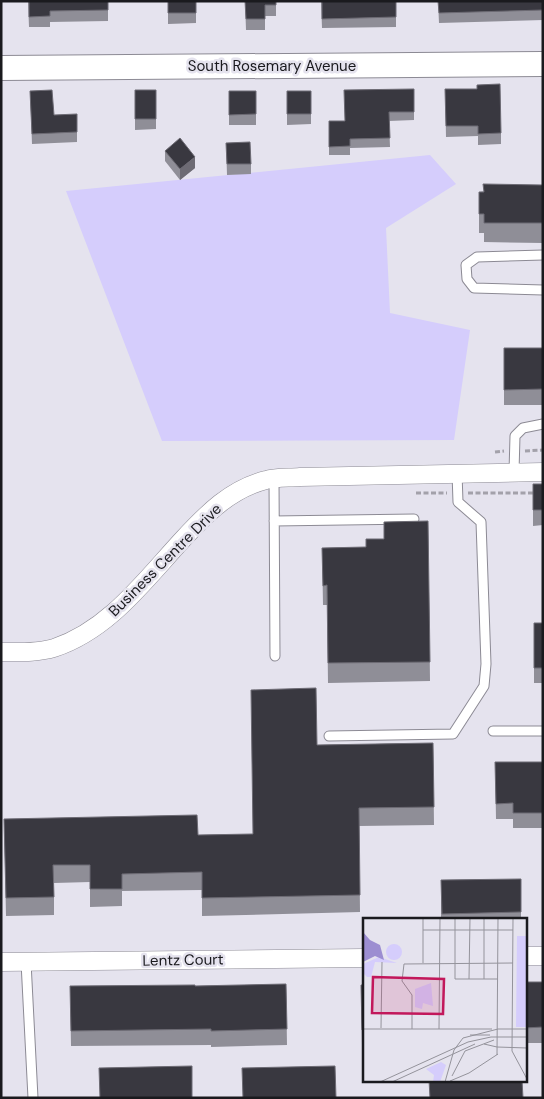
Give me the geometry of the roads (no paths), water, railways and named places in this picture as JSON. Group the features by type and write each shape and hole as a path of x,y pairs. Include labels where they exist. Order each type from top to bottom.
{"street":[{"name":"South Rosemary Avenue","path":"1,68 543,64"},
{"name":"Business Centre Drive","path":"1,652 25,652 53,648 80,637 106,620 124,603 214,507 233,494 266,480 300,477 543,472"},
{"path":"526,956 543,956"},
{"name":"Lentz Court","path":"1,962 363,958"}],"lane":[{"path":"543,255 477,257 466,265 467,279 474,288 543,290"},
{"path":"514,472 515,436 523,428 543,424"},
{"path":"329,736 454,734 484,686 486,664 481,522 458,502 456,474"},
{"path":"274,479 275,656"},
{"path":"274,521 414,519"},
{"path":"493,731 543,730"},
{"path":"26,962 32,1098"}]}
